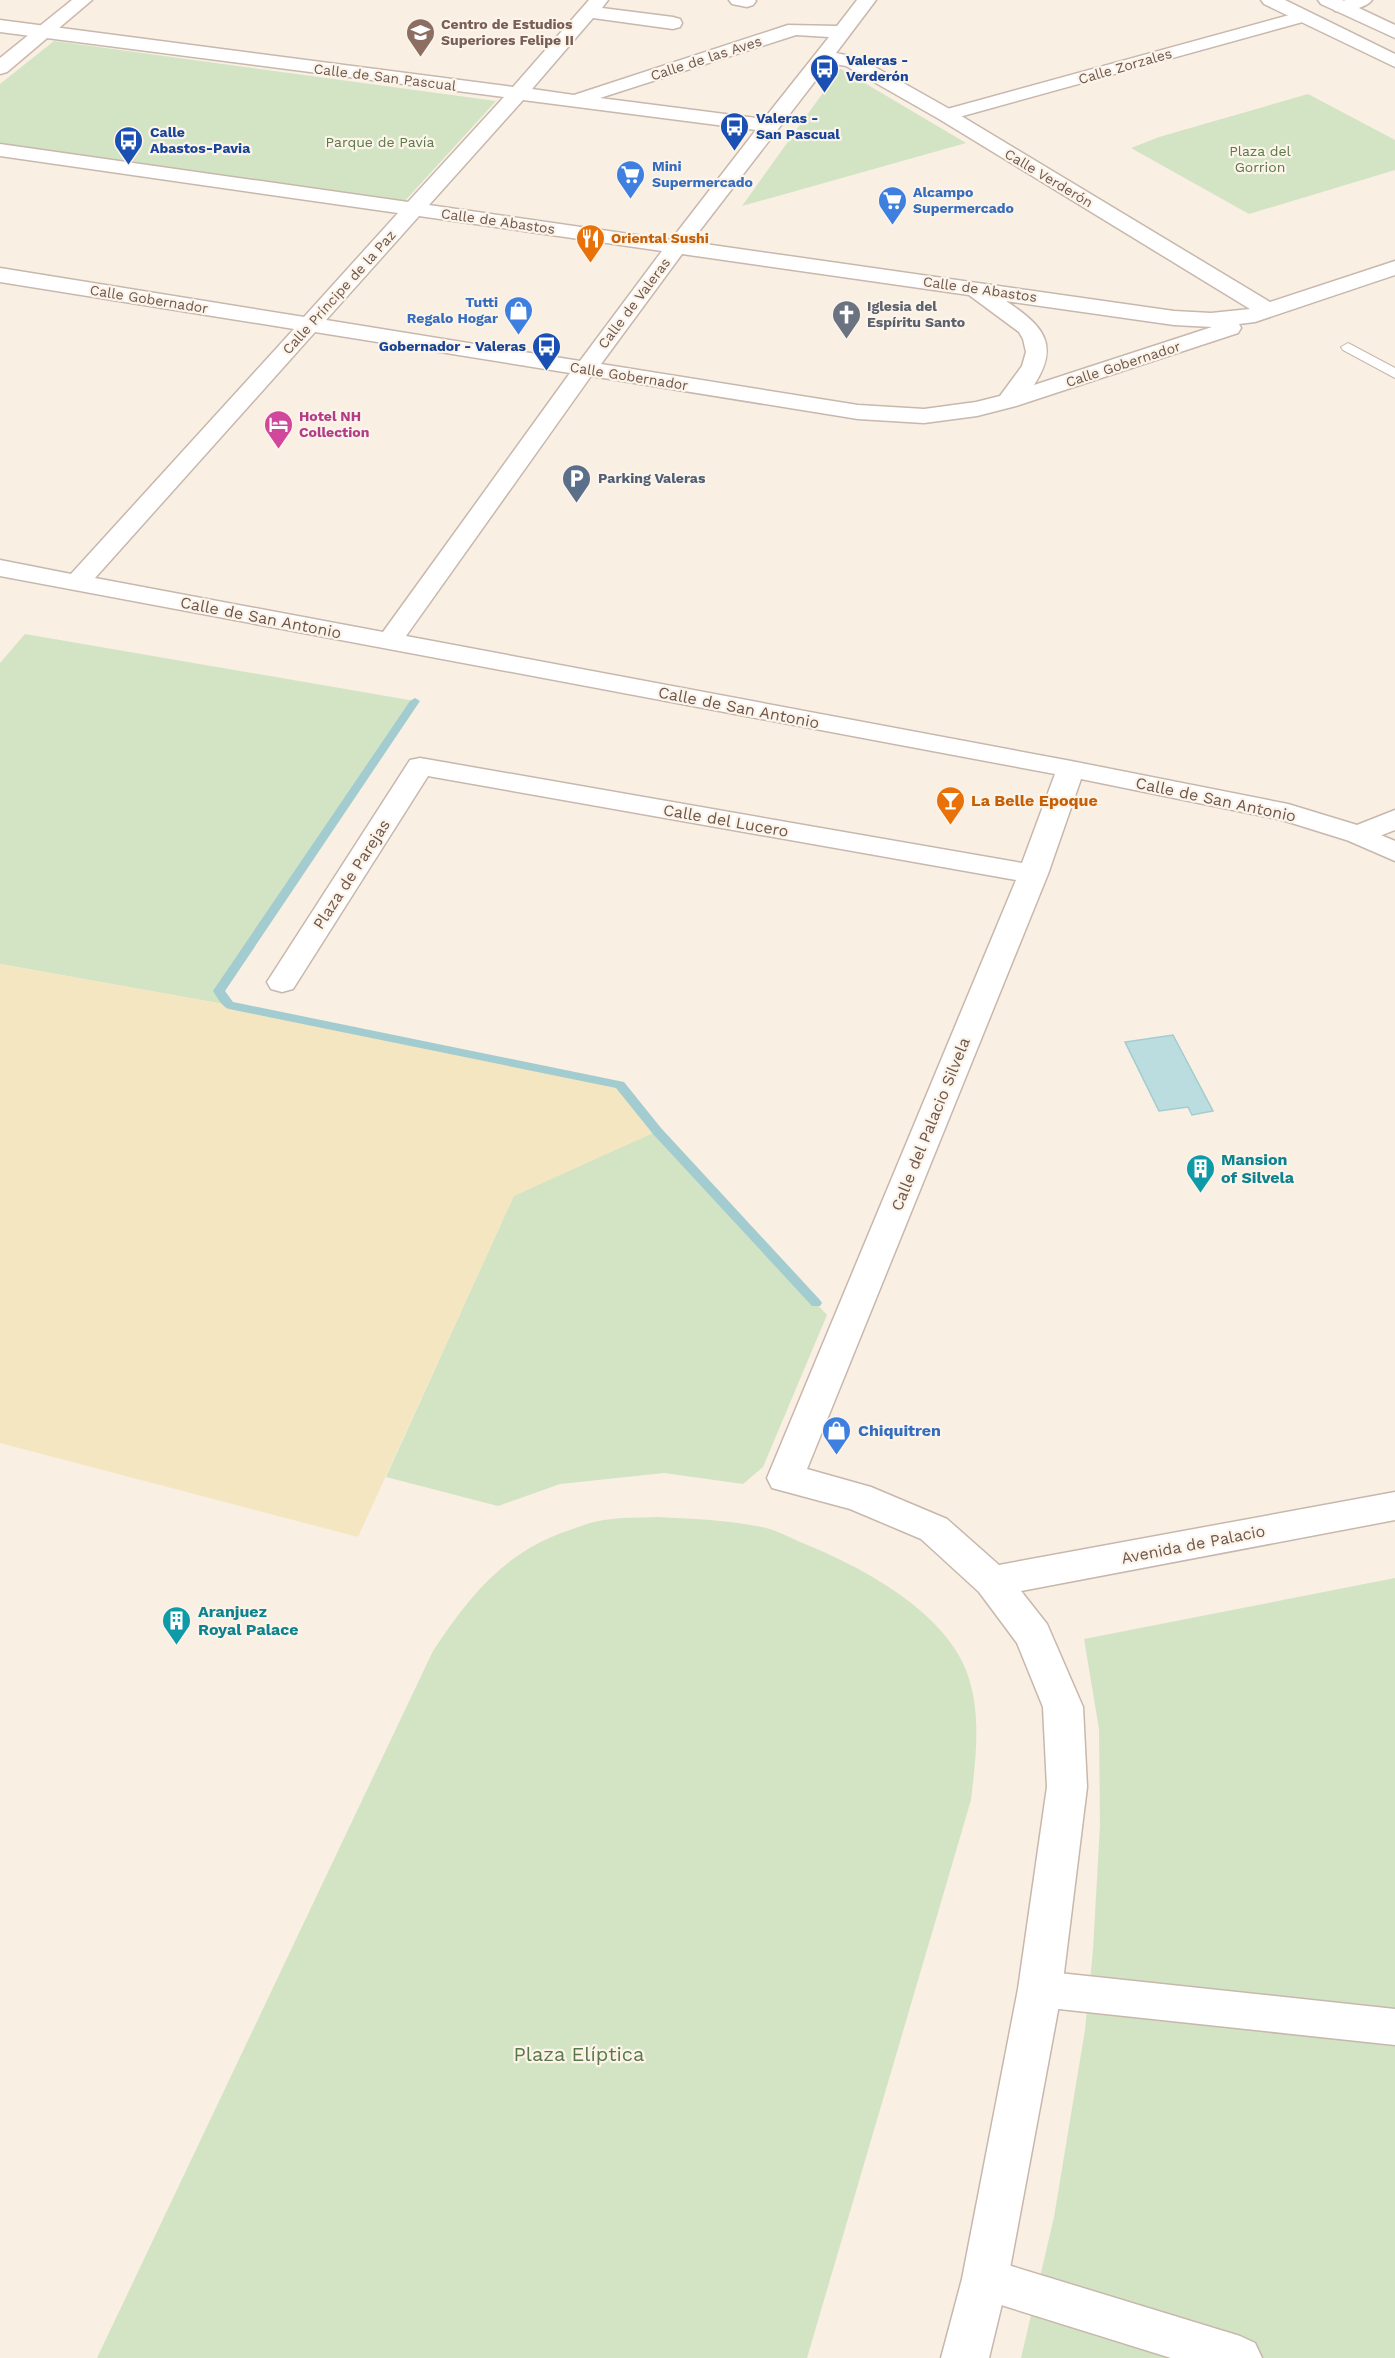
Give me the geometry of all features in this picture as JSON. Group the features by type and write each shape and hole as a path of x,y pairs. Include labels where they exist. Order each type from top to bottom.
{"street":[{"path":"0,68 83,0"},
{"name":"Calle de Valeras","path":"389,642 585,369 867,0"},
{"path":"1270,0 1395,61"},
{"path":"1334,3 1364,0"},
{"path":"1334,3 1395,32"},
{"path":"592,6 673,23"},
{"name":"Calle Príncipe de la Paz","path":"77,583 517,94 592,6"},
{"name":"Calle Zorzales","path":"946,116 1304,16"},
{"name":"Calle de San Pascual","path":"0,26 770,126"},
{"name":"Calle de las Aves","path":"571,101 795,29 843,32"},
{"name":"Calle Verderón","path":"825,57 852,62 946,116 1257,313"},
{"name":"Calle de Abastos","path":"0,150 1174,318 1210,320 1257,313"},
{"path":"1257,313 1395,268"},
{"name":"Calle Gobernador","path":"0,275 585,369 895,416 952,414 1008,401 1228,329 1257,313"},
{"path":"965,287 1018,318 1036,344 1038,356 1035,369 1027,382 1008,401"},
{"name":"Calle de San Antonio","path":"0,568 1071,769 1287,813 1359,835 1395,852"},
{"name":"Calle del Lucero","path":"420,766 1033,874"},
{"name":"Plaza de Parejas","path":"282,982 420,766"},
{"name":"Calle del Palacio Silvela","path":"992,1581 934,1529 858,1497 785,1478 1033,874 1071,769"},
{"path":"1359,835 1395,819"},
{"name":"Avenida de Palacio","path":"992,1581 1395,1506"},
{"path":"965,2358 985,2279 1040,1989 1067,1787 1063,1707 1033,1635 992,1581"},
{"path":"1040,1989 1395,2027"},
{"path":"985,2279 1240,2358"}],"lane":[{"path":"1348,347 1395,374"}],"green space":[{"name":"Parque de Pavía","path":"54,41 496,101 403,203 0,145 0,84"},
{"path":"840,69 966,143 742,206"},
{"name":"Plaza del Gorrion","path":"1308,94 1395,140 1395,170 1249,214 1131,148 1159,137"},
{"path":"25,634 415,701 227,977 219,991 229,1005 0,964 0,663"},
{"path":"657,1131 827,1315 763,1467 743,1484 664,1473 560,1484 498,1506 386,1477 514,1195"},
{"name":"Plaza Elíptica","path":"618,1518 699,1519 766,1528 847,1563 872,1577 918,1609 938,1628 954,1648 966,1670 974,1702 976,1751 971,1800 807,2358 97,2358 433,1651 474,1595 506,1564 524,1551 544,1540 594,1522"},
{"path":"1395,1578 1395,2358 1021,2358 1054,2217 1085,2030 1093,1950 1100,1825 1099,1729 1084,1639"}],"sand":[{"path":"0,964 229,1005 619,1085 657,1131 514,1196 358,1537 0,1443"}],"water":[{"path":"1173,1035 1213,1111 1192,1115 1188,1107 1159,1111 1125,1042"}],"waterway":[{"path":"415,701 219,991 229,1005 620,1085 657,1131 816,1303"}],"place":[{"name":"Centro de Estudios Superiores Felipe II","path":"420,58"},
{"name":"Valeras - Verderón","path":"825,94"},
{"name":"Valeras - San Pascual","path":"735,152"},
{"name":"Calle Abastos-Pavia","path":"129,166"},
{"name":"Mini Supermercado","path":"631,200"},
{"name":"Alcampo Supermercado","path":"892,226"},
{"name":"Oriental Sushi","path":"590,264"},
{"name":"Tutti Regalo Hogar","path":"519,336"},
{"name":"Iglesia del Espíritu Santo","path":"846,340"},
{"name":"Gobernador - Valeras","path":"547,372"},
{"name":"Hotel NH Collection","path":"278,450"},
{"name":"Parking Valeras","path":"577,504"},
{"name":"La Belle Epoque","path":"950,826"},
{"name":"Mansion of Silvela","path":"1200,1194"},
{"name":"Chiquitren","path":"837,1456"},
{"name":"Aranjuez Royal Palace","path":"177,1646"}]}
